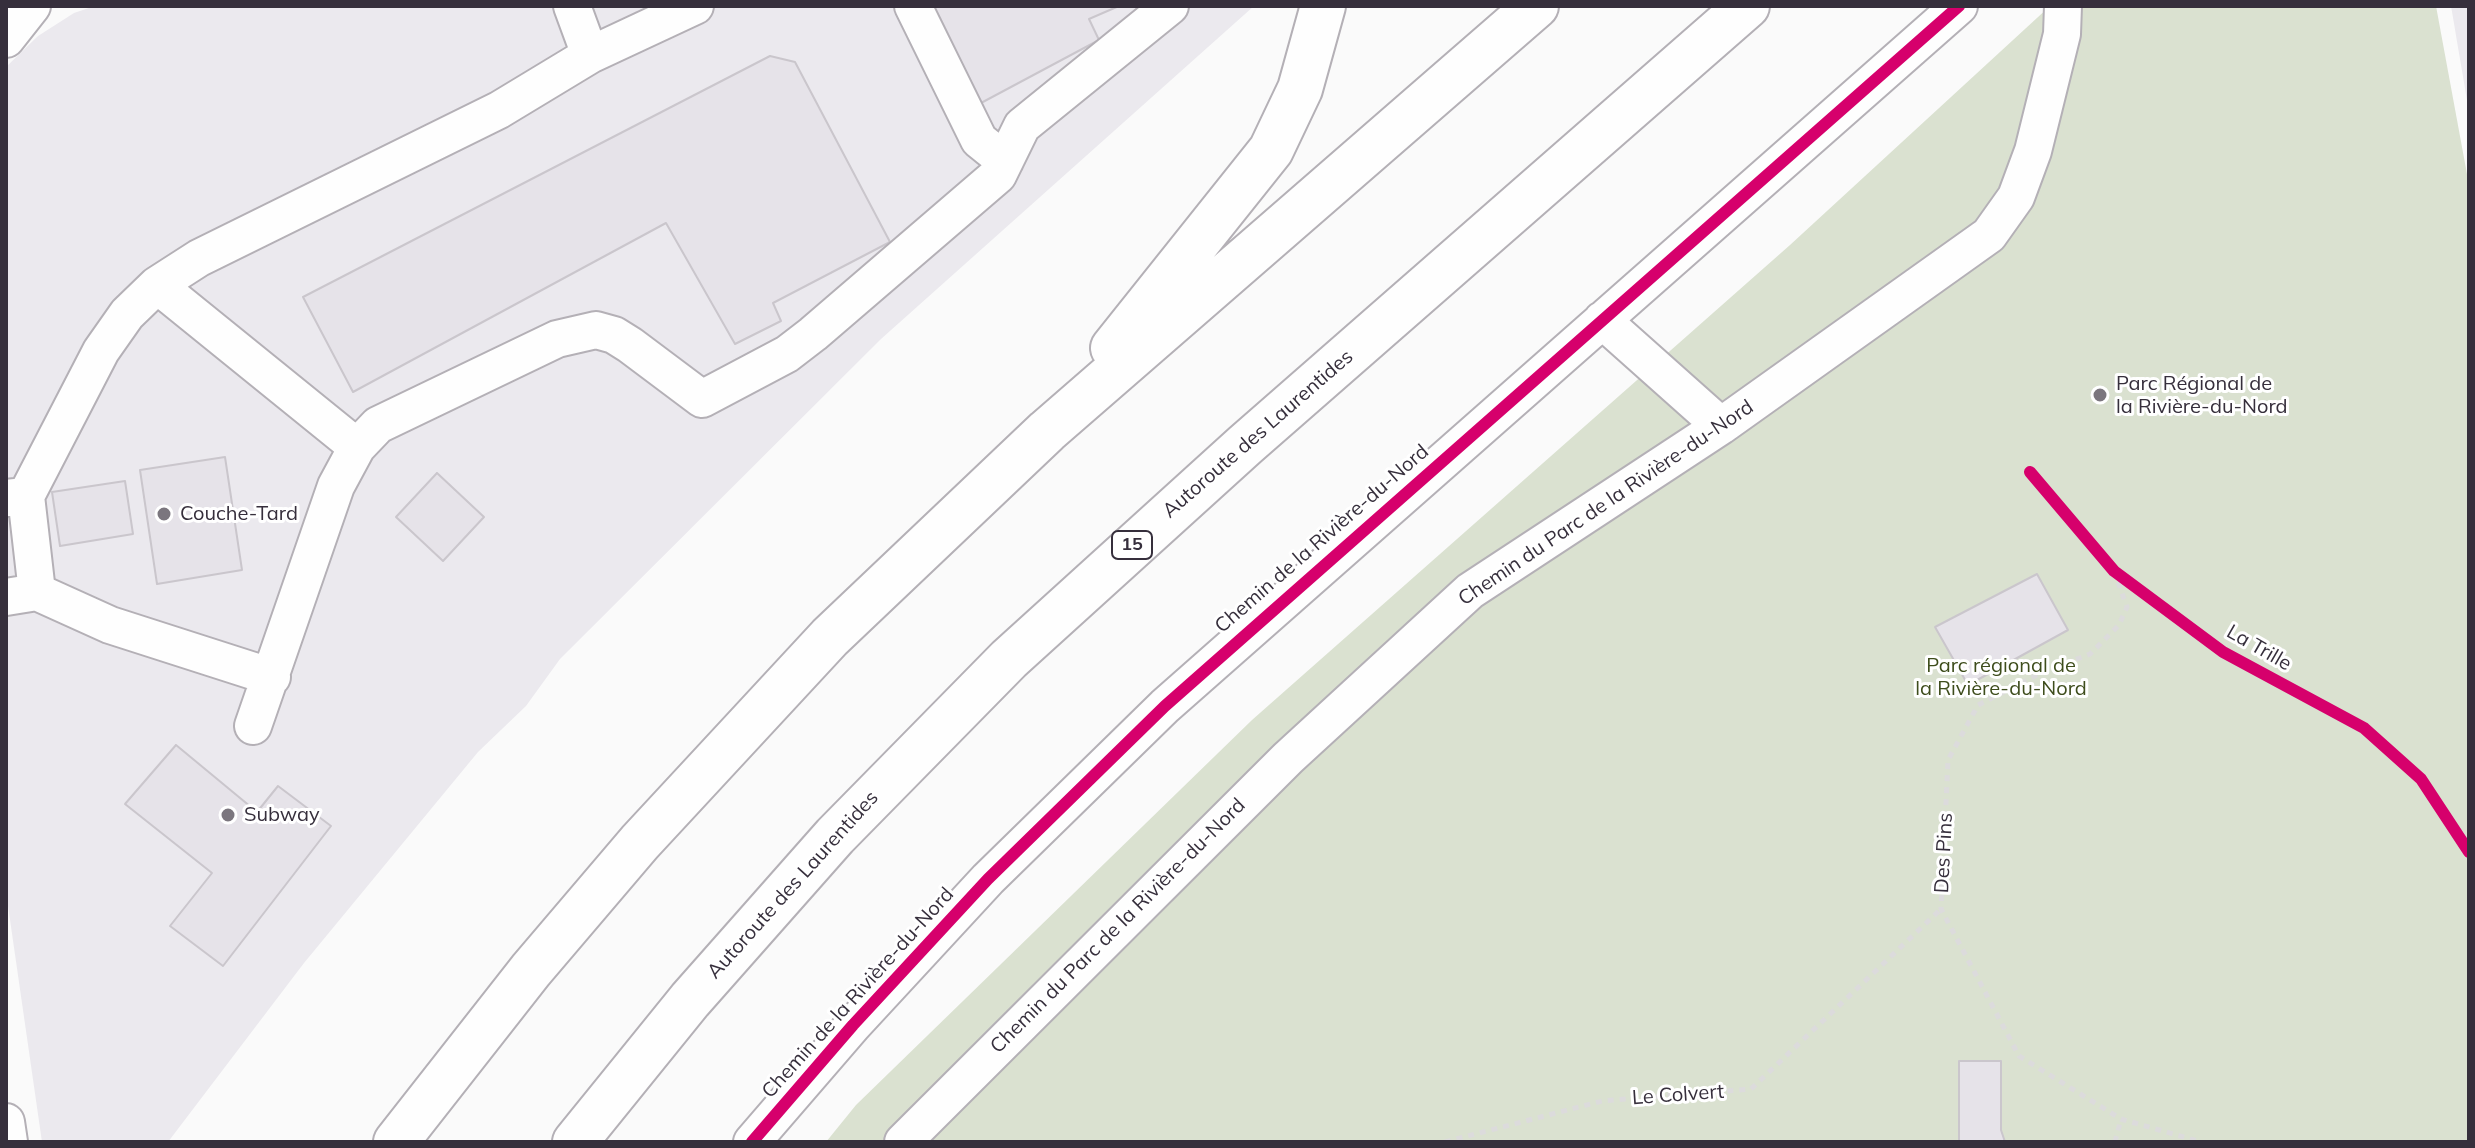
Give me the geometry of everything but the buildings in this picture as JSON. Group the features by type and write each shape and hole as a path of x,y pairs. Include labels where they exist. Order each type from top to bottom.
{"highway":[{"path":"1047,431 1271,150 1300,89 1323,6"},
{"path":"396,1142 569,925 748,722 861,607 1047,431 1536,6"},
{"name":"Autoroute des Laurentides","path":"575,1142 690,1000 825,846 1009,659 1152,528 1747,6"}],"street":[{"path":"6,39 32,6"},
{"path":"572,6 590,55"},
{"path":"272,677 22,594 16,497 101,351 127,314 157,285 199,258 499,110 590,55 622,21 695,6"},
{"path":"913,6 979,140 1005,161"},
{"path":"253,726 336,486 357,447 393,415 576,333 596,330 614,335 702,399 787,354 813,334 998,175 1022,126 1170,6"},
{"name":"Chemin de la Rivière-du-Nord","path":"752,1142 853,1025 1065,801 1222,654 1959,6"},
{"name":"Chemin du Parc de la Rivière-du-Nord","path":"903,1142 1288,758 1470,591 1721,426 1989,235 2016,197 2033,151 2062,34 2063,6"},
{"path":"157,285 357,447"},
{"path":"1602,320 1721,426"},
{"path":"6,1122 9,1142"}],"path":[{"path":"2105,560 2138,589"},
{"path":"2115,1142 2121,1119"}],"shaded area":[{"path":"95,6 1254,6 881,339 560,659 526,706 478,752 304,963 168,1142 42,1142 6,892 6,67 38,36 74,13"},
{"path":"2451,6 2469,6 2469,112"}],"green space":[{"name":"Parc régional de la Rivière-du-Nord","path":"2050,6 2436,6 2469,185 2469,1142 826,1142 856,1105 1252,720 1790,245"}],"cycle path":[{"path":"752,1142 853,1025 988,879 1165,706 1959,6"},
{"name":"La Trille","path":"2030,472 2114,571 2223,652 2364,728 2421,779 2469,852"}],"place":[{"name":"Parc Régional de la Rivière-du-Nord","path":"2100,395"},
{"name":"Couche-Tard","path":"164,514"},
{"name":"Subway","path":"228,815"}]}
